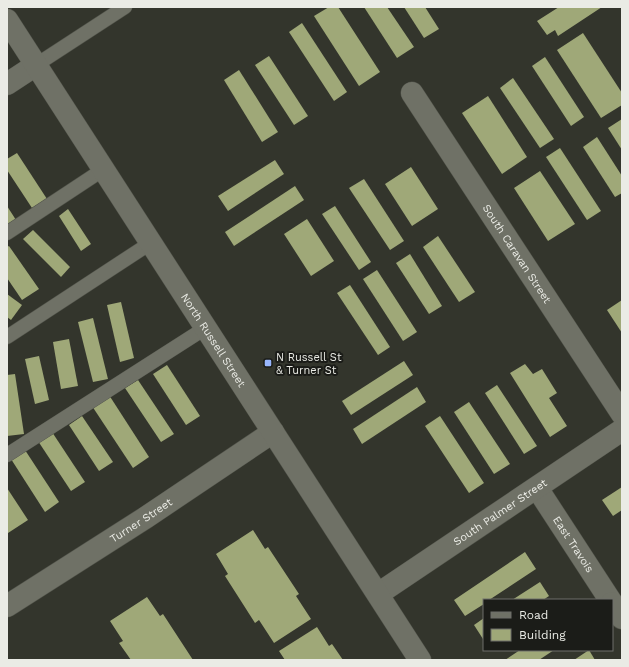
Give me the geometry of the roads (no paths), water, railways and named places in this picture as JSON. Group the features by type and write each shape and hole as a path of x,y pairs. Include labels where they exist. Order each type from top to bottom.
{"street":[{"name":"North Russell Street","path":"7,20 207,327 420,660"},
{"path":"7,84 36,65"},
{"name":"South Caravan Street","path":"412,93 622,414"},
{"name":"South Palmer Street","path":"378,594 622,430"},
{"name":"Turner Street","path":"7,606 145,518 273,432"},
{"name":"East Travois","path":"537,488 609,599"},
{"path":"613,604 622,618"}],"lane":[{"path":"36,65 125,7"},
{"path":"7,233 104,169"},
{"path":"7,337 152,242"},
{"path":"7,455 207,327"}],"place":[{"name":"N Russell St & Turner St","path":"268,363"}]}
